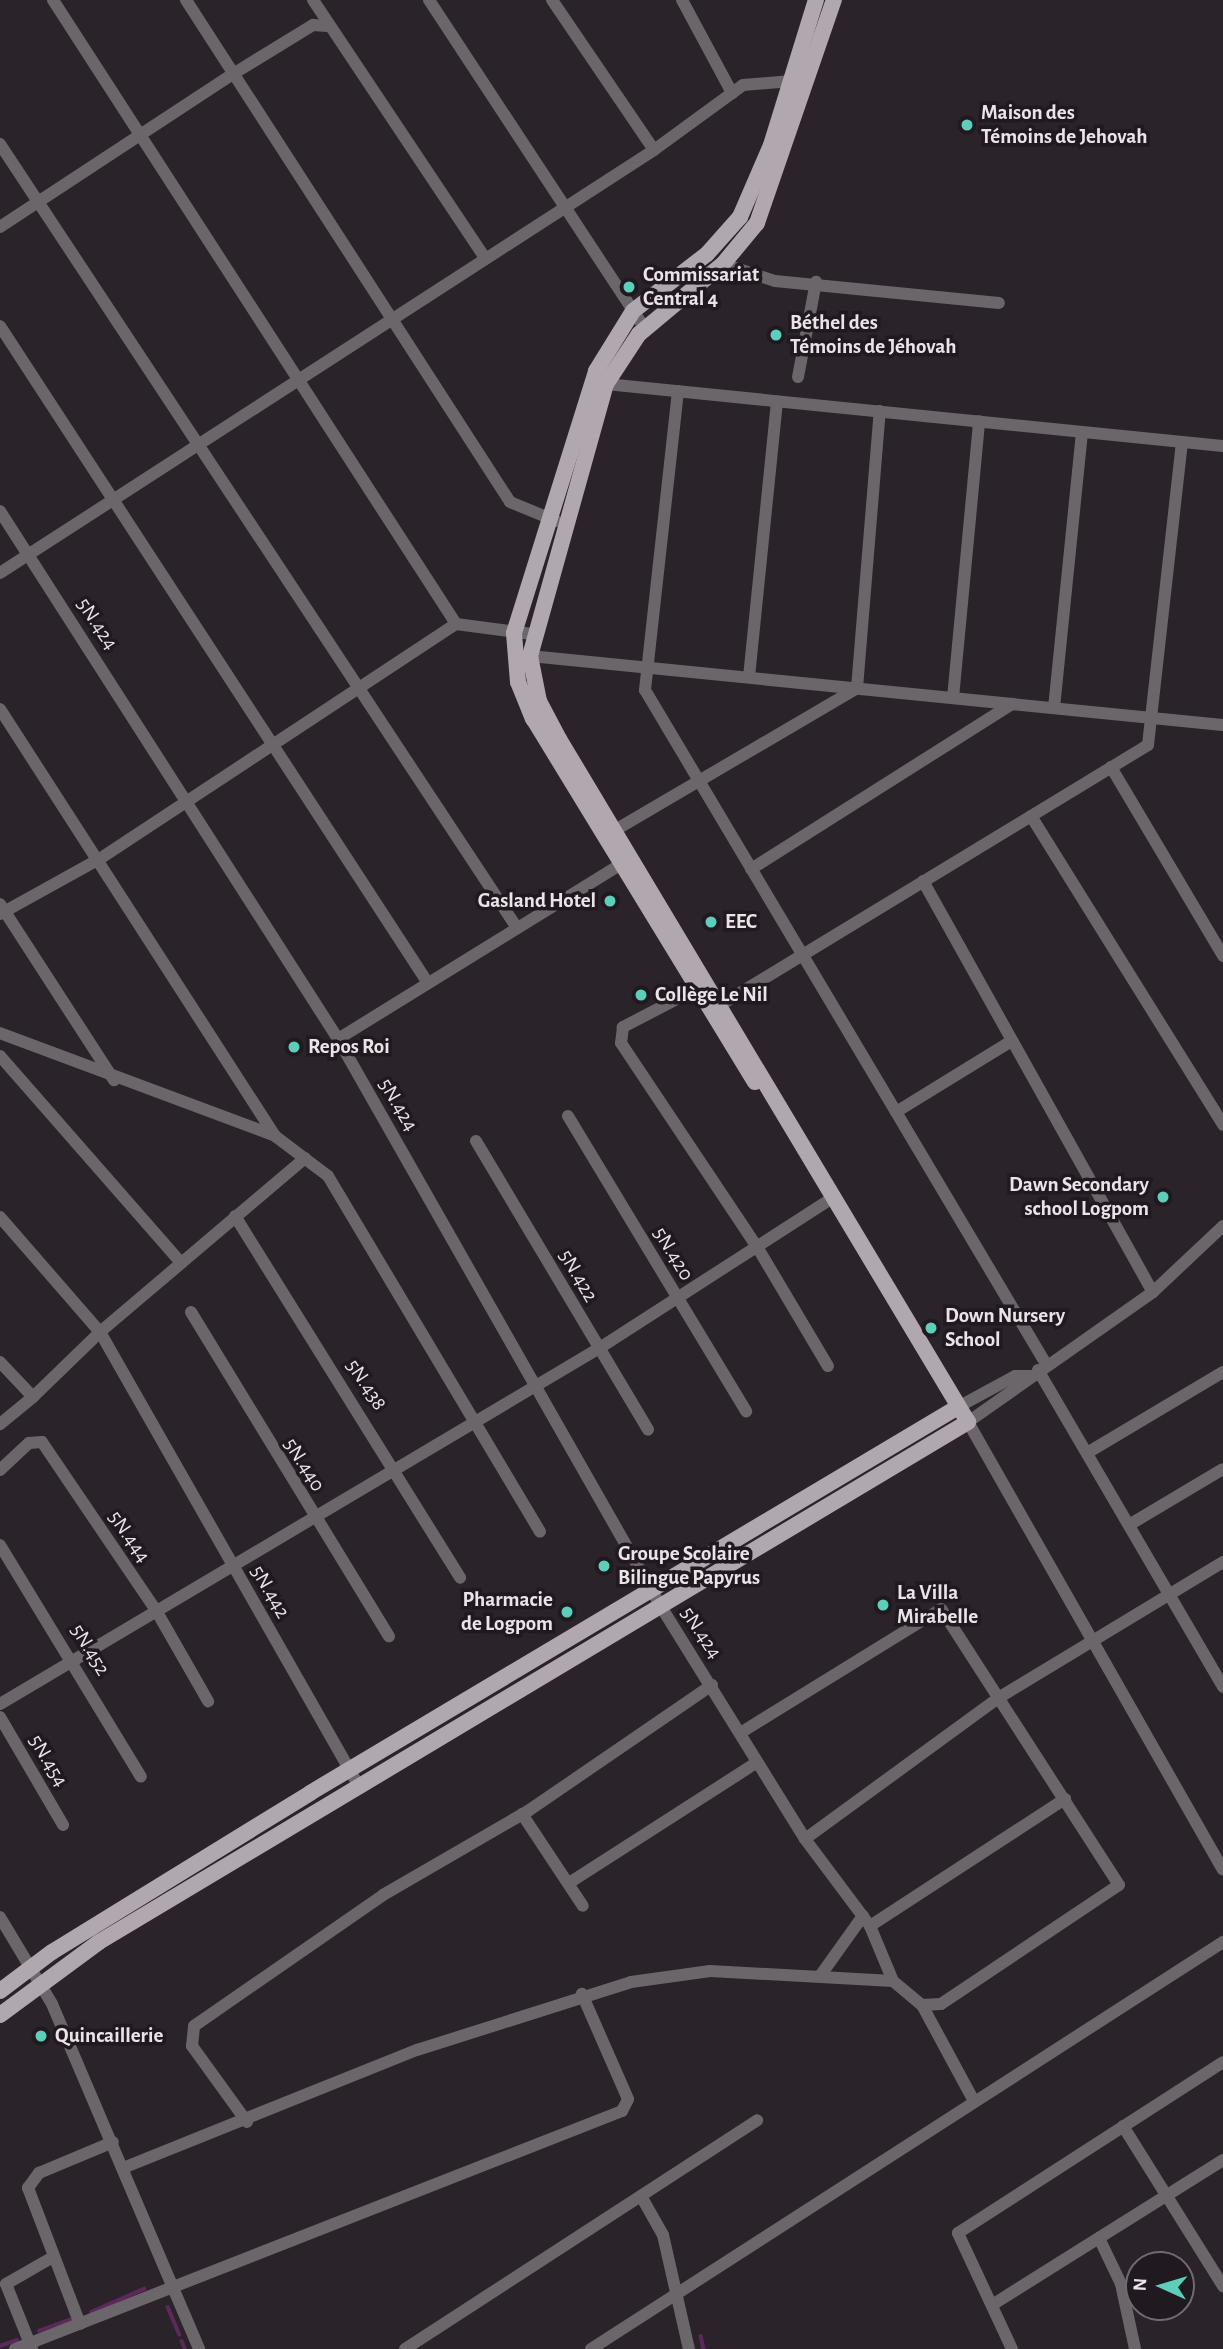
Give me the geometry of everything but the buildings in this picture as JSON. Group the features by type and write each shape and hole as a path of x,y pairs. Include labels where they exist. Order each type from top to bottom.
{"main road":[{"path":"717,1007 698,988 625,862 533,719 518,682 514,633 596,371 633,311 707,254 740,217 792,81 816,0"},
{"path":"0,1991 30,1967 360,1788 660,1605 965,1428 717,1007 617,829 539,701 530,656 532,634 606,384 645,329 723,264 768,201 834,0"},
{"path":"0,2015 131,1913 350,1770 953,1410"}],"street":[{"path":"53,0 456,624"},
{"path":"186,0 510,502 566,526"},
{"path":"313,0 327,26 486,259"},
{"path":"429,0 645,329"},
{"path":"552,0 654,150"},
{"path":"682,0 732,93"},
{"path":"0,227 142,138 233,74 313,25 327,26"},
{"path":"0,573 116,503 392,319 654,150 732,93 753,81 792,81"},
{"path":"0,144 37,204 201,447 358,693 517,928"},
{"path":"723,264 775,281 816,282 999,303"},
{"path":"798,377 816,282"},
{"path":"0,326 116,503 271,750 428,983"},
{"path":"606,384 1223,446"},
{"path":"678,391 645,690 896,1112 1038,1370 1223,1687"},
{"path":"749,677 777,401"},
{"path":"857,688 880,411"},
{"path":"953,698 979,421"},
{"path":"1054,708 1082,432"},
{"path":"717,1007 1148,745 1182,442"},
{"name":"5N.424","path":"0,511 338,1039 538,1384 660,1605 805,1839 866,1921 893,1981"},
{"path":"114,1080 1,910 100,858 358,693 456,624 532,634"},
{"path":"530,656 1223,725"},
{"path":"617,829 857,688"},
{"path":"751,869 1012,704"},
{"path":"0,709 100,858 275,1136"},
{"path":"1111,767 1223,956"},
{"path":"1031,816 1223,1125"},
{"path":"338,1039 625,862"},
{"path":"923,881 1008,1043 1153,1292"},
{"path":"698,988 623,1027 621,1043 759,1250 828,1366"},
{"path":"0,1033 114,1080 275,1136 306,1158 341,1191 540,1532"},
{"path":"896,1112 1008,1043"},
{"path":"0,1056 181,1263"},
{"name":"5N.420","path":"568,1116 746,1411"},
{"name":"5N.422","path":"476,1141 648,1430"},
{"path":"0,1424 33,1397 100,1332 306,1158"},
{"path":"0,1704 598,1349 759,1250 831,1199"},
{"name":"5N.438","path":"235,1216 397,1469 460,1578"},
{"name":"5N.442","path":"0,1217 100,1332 145,1416 360,1788"},
{"path":"1223,1226 1153,1292 1038,1370 1021,1390 965,1428 1223,1870"},
{"name":"5N.440","path":"191,1312 314,1518 389,1636"},
{"path":"0,1362 33,1397"},
{"path":"953,1410 1015,1376 1038,1370"},
{"path":"1087,1453 1223,1372"},
{"name":"5N.444","path":"0,1470 29,1443 42,1442 157,1612 208,1701"},
{"path":"1129,1525 1223,1469"},
{"name":"5N.452","path":"0,1545 74,1660 141,1777"},
{"path":"805,1839 1000,1697 1089,1640 1223,1562"},
{"path":"740,1733 932,1609 947,1614 1118,1879 1116,1889 941,2004 922,2006"},
{"path":"247,2123 192,2046 194,2026 383,1895 522,1814 712,1685"},
{"name":"5N.454","path":"0,1717 63,1825"},
{"path":"569,1882 757,1763"},
{"path":"820,1976 866,1921 1065,1799"},
{"path":"522,1814 583,1906"},
{"path":"0,1917 40,1982 176,2286 199,2349"},
{"path":"591,2349 1223,1942"},
{"path":"123,2168 247,2123 417,2050 582,1994 710,1971 893,1981 922,2006 974,2101"},
{"path":"15,2349 31,2346 176,2286 622,2111 628,2099 582,1994"},
{"path":"1012,2349 958,2233 1223,2062"},
{"path":"405,2349 758,2120"},
{"path":"1123,2126 1223,2286"},
{"path":"80,2325 29,2196 31,2180 113,2142"},
{"path":"992,2305 1223,2160"},
{"path":"641,2196 663,2235 673,2294 689,2349"},
{"path":"1099,2238 1121,2284 1135,2349"},
{"path":"31,2346 6,2284 53,2257"}],"waterway":[{"path":"91,2312 144,2289"},
{"path":"168,2307 180,2335"},
{"path":"39,2331 74,2318"},
{"path":"701,2336 704,2349"},
{"path":"0,2346 17,2340"},
{"path":"182,2341 185,2349"}],"place":[{"name":"Maison des Témoins de Jehovah","path":"967,125"},
{"name":"Commissariat Central 4","path":"629,287"},
{"name":"Béthel des Témoins de Jéhovah","path":"776,335"},
{"name":"Gasland Hotel","path":"610,901"},
{"name":"EEC","path":"711,922"},
{"name":"Collège Le Nil","path":"641,995"},
{"name":"Repos Roi","path":"294,1047"},
{"name":"Dawn Secondary school Logpom","path":"1163,1197"},
{"name":"Down Nursery School","path":"931,1328"},
{"name":"Groupe Scolaire Bilingue Papyrus","path":"604,1566"},
{"name":"La Villa Mirabelle","path":"883,1605"},
{"name":"Pharmacie de Logpom","path":"567,1612"},
{"name":"Quincaillerie","path":"41,2036"}]}
